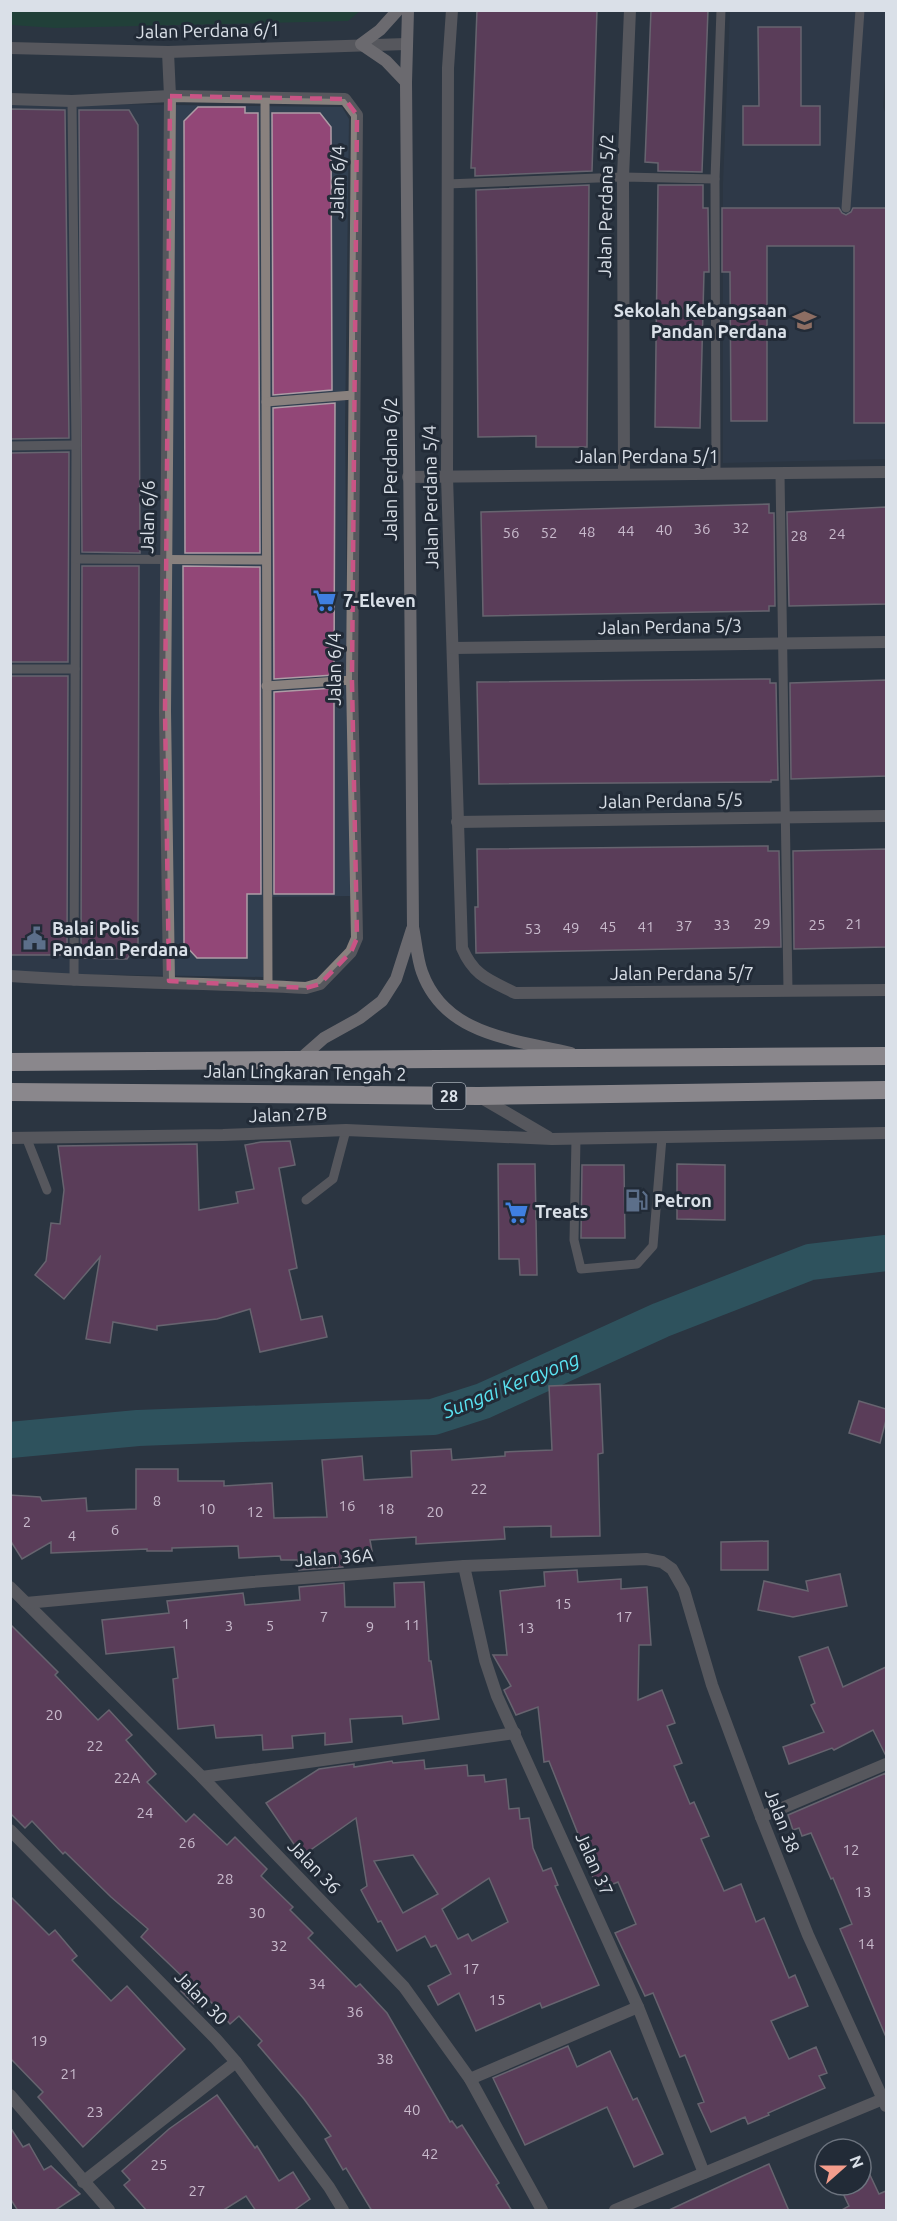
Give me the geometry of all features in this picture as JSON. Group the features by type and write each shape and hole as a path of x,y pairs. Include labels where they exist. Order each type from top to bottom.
{"highway":[{"name":"Jalan Lingkaran Tengah 2","path":"10,1062 886,1056"},
{"name":"Jalan Lingkaran Tengah 2","path":"10,1092 478,1096 886,1090"}],"street":[{"path":"398,10 380,30 361,44 386,61 406,82"},
{"name":"Jalan Perdana 6/2","path":"408,10 406,82 412,927 422,972 437,1001 458,1020 479,1030 594,1058"},
{"name":"Jalan Perdana 5/4","path":"452,10 448,68 447,477 457,822 462,948 468,962 481,976"},
{"name":"Jalan Perdana 5/2","path":"624,474 623,177 630,10"},
{"name":"Jalan Perdana 6/1","path":"10,48 168,52 406,44"},
{"name":"Jalan 6/6","path":"168,52 170,96 165,711 169,981"},
{"name":"Jalan 6/4","path":"10,99 72,101 170,96 345,99 357,116 352,680 357,938 351,952 320,984 306,988 169,981 74,981 10,976"},
{"name":"Jalan Perdana 5/1","path":"408,477 886,472"},
{"name":"Jalan Perdana 5/3","path":"453,648 886,642"},
{"name":"Jalan Perdana 5/5","path":"457,822 886,816"},
{"name":"Jalan Perdana 6/2","path":"298,1061 324,1038 360,1018 382,1001 396,979 412,927"},
{"name":"Jalan Perdana 5/7","path":"481,976 515,993 886,990"},
{"path":"478,1096 552,1139"},
{"name":"Jalan 27B","path":"10,1138 346,1131 552,1139 886,1133"},
{"name":"Jalan 36A","path":"26,1603 252,1582 465,1566 646,1559"},
{"name":"Jalan 38","path":"646,1559 662,1562 672,1569 684,1590 712,1685 761,1817 808,1935 885,2102"},
{"name":"Jalan 37","path":"465,1566 486,1660 497,1696 638,2007 704,2173"},
{"name":"Jalan 36","path":"10,1587 202,1778 404,1987 470,2079 542,2211"},
{"path":"202,1778 514,1733"},
{"path":"761,1817 886,1764"},
{"name":"Jalan 30","path":"10,1830 216,2039 236,2062 328,2187 343,2211"},
{"path":"470,2079 638,2007"},
{"path":"83,2182 236,2062"},
{"path":"10,2095 109,2211"},
{"path":"615,2211 704,2173 885,2102"}],"lane":[{"path":"716,474 715,179 722,10"},
{"path":"846,208 860,10"},
{"path":"265,97 268,986"},
{"path":"72,101 76,445 74,981"},
{"path":"447,184 623,177 715,179"},
{"path":"266,402 353,395"},
{"path":"10,446 76,445"},
{"path":"780,474 788,991"},
{"path":"76,559 266,560"},
{"path":"10,669 75,669"},
{"path":"266,686 352,680"},
{"path":"306,1200 333,1179 346,1131"},
{"path":"26,1137 47,1190"},
{"path":"576,1138 574,1240 581,1269 637,1264 653,1246 662,1138"}],"highlighted area":[{"path":"170,96 345,99 357,115 352,680 357,938 351,952 320,984 306,988 169,981 165,711"}],"shaded area":[{"name":"Sekolah Kebangsaan Pandan Perdana","path":"730,11 886,11 883,107 886,114 886,459 723,463 723,183"},
{"path":"11,103 342,107 349,119 345,427 350,896 263,897 263,977 11,973"}],"green space":[{"path":"10,11 360,11 348,21 55,28 11,25"}],"building":[{"path":"477,10 597,10 592,171 475,176 475,168 471,168"},
{"path":"651,10 708,10 702,172 658,171 658,163 645,162"},
{"path":"758,27 801,27 801,106 820,106 820,145 743,145 743,106 759,106"},
{"path":"198,107 245,107 245,113 258,113 260,553 185,553 184,121"},
{"path":"10,109 65,110 69,438 10,439"},
{"path":"79,110 129,110 138,125 140,553 82,552"},
{"path":"272,113 320,113 331,127 332,390 273,395"},
{"path":"589,185 587,447 536,447 536,436 478,437 476,190"},
{"path":"658,185 703,185 703,208 708,208 709,272 704,272 700,428 655,427"},
{"path":"722,208 839,208 846,215 853,208 886,208 886,423 854,423 854,246 767,246 767,421 731,421 730,272 722,272"},
{"path":"335,403 334,675 274,679 273,408"},
{"path":"69,452 68,662 10,662 10,453"},
{"path":"769,504 769,513 774,513 775,606 769,606 769,611 483,616 481,512"},
{"path":"886,507 886,604 789,606 787,512"},
{"path":"82,566 139,566 138,943 127,959 81,958"},
{"path":"183,566 260,567 261,894 247,894 247,958 197,958 184,944"},
{"path":"10,676 68,676 67,955 10,955"},
{"path":"770,679 770,683 776,683 778,780 771,780 771,782 479,784 477,682"},
{"path":"886,680 886,776 791,779 790,683"},
{"path":"334,688 334,894 274,894 274,692"},
{"path":"768,846 768,851 779,851 781,947 476,953 477,849"},
{"path":"886,849 886,947 794,949 793,851"},
{"path":"290,1141 295,1165 279,1168 297,1268 289,1270 301,1320 322,1316 327,1337 260,1352 250,1309 217,1319 157,1326 157,1330 113,1322 110,1343 86,1339 100,1257 64,1299 35,1275 46,1261 51,1223 60,1224 64,1190 58,1146 197,1144 199,1210 238,1203 236,1192 254,1189 245,1145"},
{"name":"Treats","path":"498,1164 535,1164 537,1275 520,1275 519,1259 499,1259"},
{"path":"677,1164 725,1165 725,1220 677,1219"},
{"path":"582,1165 624,1165 625,1238 581,1238"},
{"path":"600,1384 603,1453 598,1454 600,1536 551,1537 551,1526 504,1527 505,1539 416,1544 416,1537 370,1540 372,1551 342,1554 343,1567 299,1570 298,1560 281,1560 280,1556 239,1558 238,1546 172,1548 172,1551 147,1551 147,1549 51,1553 51,1542 22,1559 10,1540 10,1495 40,1497 42,1501 86,1498 87,1511 136,1509 136,1469 178,1469 178,1481 224,1481 224,1486 272,1483 274,1518 327,1517 322,1460 362,1456 364,1480 412,1477 411,1451 451,1449 452,1460 505,1456 505,1452 552,1450 549,1386"},
{"path":"859,1401 886,1409 886,1420 880,1443 849,1433"},
{"path":"768,1541 768,1570 721,1570 721,1542"},
{"path":"577,1570 578,1582 621,1579 621,1589 647,1587 651,1645 639,1645 638,1700 662,1690 675,1723 667,1726 682,1763 674,1766 690,1804 694,1802 709,1836 701,1839 724,1891 741,1884 756,1922 764,1918 789,1978 795,1975 808,2006 771,2021 789,2059 816,2047 827,2073 819,2076 825,2088 748,2124 745,2117 711,2132 698,2104 704,2102 685,2055 680,2057 653,1993 645,1996 615,1933 636,1924 618,1882 598,1890 549,1761 544,1762 538,1707 516,1715 504,1690 511,1686 493,1655 507,1655 500,1591 545,1586 544,1572"},
{"path":"840,1574 847,1606 793,1617 758,1610 764,1581 808,1591 806,1581"},
{"path":"424,1582 429,1661 431,1661 439,1719 403,1724 402,1716 350,1719 352,1742 325,1745 325,1733 292,1736 293,1748 263,1750 262,1735 216,1738 214,1725 178,1729 173,1679 178,1678 174,1647 106,1654 102,1620 169,1613 167,1601 243,1593 245,1605 300,1600 299,1587 344,1583 345,1607 395,1607 394,1583"},
{"path":"10,1624 58,1672 55,1675 98,1720 109,1710 132,1735 126,1740 156,1774 147,1782 186,1822 194,1814 227,1845 235,1837 267,1869 261,1876 293,1907 290,1910 313,1933 308,1938 356,1987 360,1984 387,2013 450,2122 452,2121 457,2128 462,2125 499,2183 496,2185 512,2211 372,2211 346,2168 343,2170 325,2139 331,2136 304,2099 258,2045 262,2041 239,2016 230,2024 204,1994 194,2004 181,1991 189,1983 141,1937 148,1929 65,1852 63,1854 32,1821 25,1828 10,1813"},
{"path":"828,1647 843,1687 886,1667 886,1756 873,1730 834,1750 832,1748 789,1764 783,1747 824,1732 811,1705 815,1703 799,1657"},
{"path":"424,1760 425,1769 467,1765 468,1776 484,1775 485,1782 506,1779 509,1809 519,1808 520,1819 529,1818 533,1848 543,1871 551,1868 558,1885 555,1886 599,1985 542,2008 540,2003 476,2031 459,1993 438,2005 428,1986 451,1974 436,1945 431,1947 425,1936 397,1951 381,1921 378,1922 361,1890 367,1886 356,1818 302,1856 266,1803 319,1769 354,1764 354,1767 392,1761 393,1763","holes":["413,1855 438,1894 403,1913 374,1861","489,1878 508,1922 472,1941 468,1934 458,1939 442,1909"]},
{"path":"886,1773 886,2037 840,1929 852,1924 833,1878 831,1879 811,1833 802,1836 799,1828 793,1830 788,1815"},
{"path":"10,1896 49,1935 55,1930 77,1956 72,1960 111,2001 127,1986 185,2049 83,2147 38,2097 43,2092 10,2058"},
{"path":"568,2046 577,2067 610,2051 633,2100 637,2098 663,2154 634,2167 607,2107 525,2145 493,2078"},
{"path":"217,2095 255,2148 257,2146 279,2181 293,2172 310,2199 293,2211 256,2211 246,2196 222,2211 147,2211 124,2185 130,2180 122,2171 169,2129"},
{"path":"10,2127 23,2147 29,2144 44,2170 51,2166 80,2194 54,2211 18,2211 10,2198"},
{"path":"769,2164 789,2211 667,2211 738,2178"},
{"path":"873,2181 879,2194 886,2191 886,2211 840,2211 849,2206 845,2197 873,2197"}],"waterway":[{"name":"Sungai Kerayong","path":"10,1440 138,1428 433,1417 483,1401 661,1320 810,1262 886,1253"}],"place":[{"name":"Sekolah Kebangsaan Pandan Perdana","path":"805,321"},
{"name":"7-Eleven","path":"325,601"},
{"name":"Balai Polis Pandan Perdana","path":"34,939"},
{"name":"Petron","path":"636,1201"},
{"name":"Treats","path":"517,1212"}]}
